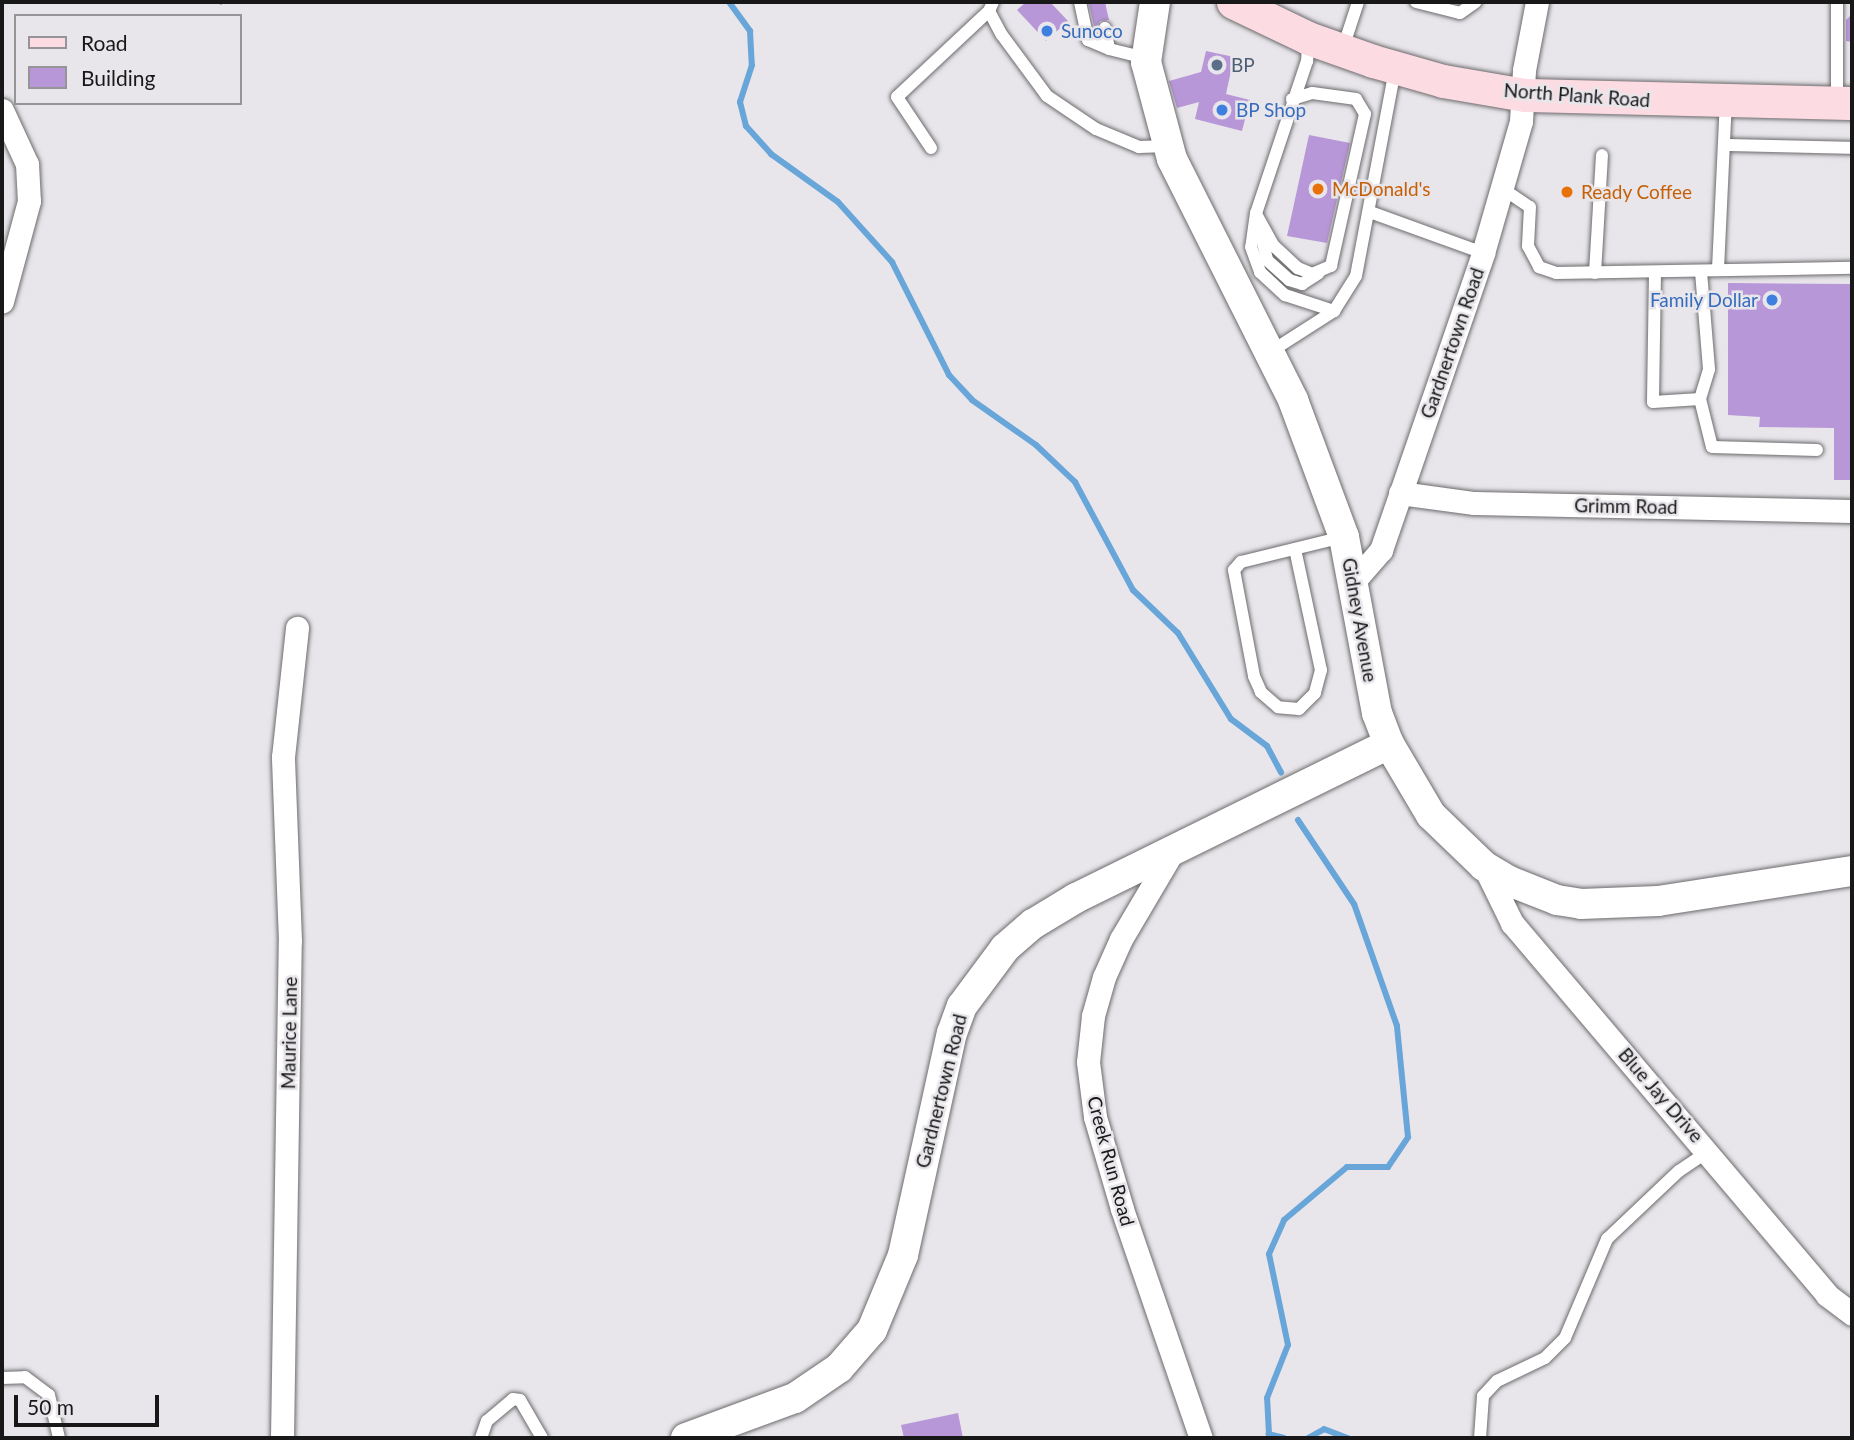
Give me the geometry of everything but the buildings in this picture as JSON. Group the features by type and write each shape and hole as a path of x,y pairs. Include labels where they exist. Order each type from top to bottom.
{"main road":[{"name":"North Plank Road","path":"1233,2 1308,38 1396,68 1525,94 1844,103"}],"street":[{"name":"Gidney Avenue","path":"1155,2 1146,58 1168,146 1195,211 1293,400 1344,537 1355,580 1368,674 1389,744 1431,815 1484,866 1556,901 1581,904 1658,901 1852,870"},
{"name":"Gardnertown Road","path":"1355,580 1381,550 1483,253 1503,189 1525,94 1524,70 1537,2"},
{"path":"2,110 27,164 29,201 2,301"},
{"name":"Grimm Road","path":"1400,493 1475,503 1852,510"},
{"name":"Maurice Lane","path":"282,1438 290,941 283,757 297,628"},
{"name":"Gardnertown Road","path":"685,1438 795,1398 817,1385 856,1350 872,1330 903,1255 940,1081 962,1006 1005,948 1033,924 1389,744"},
{"name":"Creek Run Road","path":"1173,851 1121,939 1104,977 1093,1016 1088,1062 1095,1117 1122,1209 1201,1438"},
{"name":"Blue Jay Drive","path":"1484,866 1512,923 1709,1151 1827,1295 1852,1314"}],"lane":[{"path":"1079,2 1088,40 1109,49 1146,58"},
{"path":"1342,50 1358,2"},
{"path":"1416,2 1460,13 1476,2"},
{"path":"1837,2 1844,103"},
{"path":"931,148 897,97 991,7 1023,69 1046,96 1107,134 1139,147 1168,146"},
{"path":"1105,28 1109,49"},
{"path":"1308,38 1307,61 1292,99 1256,214 1251,247 1261,272 1285,295 1334,311"},
{"path":"1269,352 1334,311 1356,276 1396,68"},
{"path":"1256,214 1274,246 1297,268 1312,274 1331,266 1365,114 1356,99 1342,96 1312,93 1292,99"},
{"path":"1718,269 1726,101"},
{"path":"1724,145 1852,148"},
{"path":"1595,273 1602,155"},
{"path":"1503,189 1530,207 1528,246 1539,267 1556,273 1852,268"},
{"path":"1370,212 1483,253"},
{"path":"1701,271 1709,369 1700,399 1712,447 1817,450"},
{"path":"1655,273 1653,402 1700,399"},
{"path":"1295,549 1321,670 1315,693 1299,709 1278,707 1261,692 1254,676 1234,570 1241,562 1344,537"},
{"path":"1480,1438 1483,1396 1497,1381 1545,1358 1565,1338 1607,1238 1679,1171 1709,1151"},
{"path":"2,1378 25,1377 49,1395 60,1438"},
{"path":"481,1438 487,1421 513,1399 520,1400 542,1438"}],"waterway":[{"path":"729,2 750,31 752,65 740,102 746,126 771,154 838,202 892,262 949,375 972,400 1036,445 1075,482 1133,590 1178,633 1231,719 1267,746 1281,772"},
{"path":"1284,1438 1269,1434 1267,1398 1288,1345 1269,1254 1284,1220 1347,1167 1388,1167 1408,1137 1397,1026 1354,904 1298,820"},
{"path":"1308,1438 1324,1429 1348,1438"}],"place":[{"name":"Sunoco","path":"1047,31"},
{"name":"BP","path":"1217,65"},
{"name":"BP Shop","path":"1222,110"},
{"name":"McDonald's","path":"1318,189"},
{"name":"Ready Coffee","path":"1567,192"},
{"name":"Family Dollar","path":"1772,300"}]}
